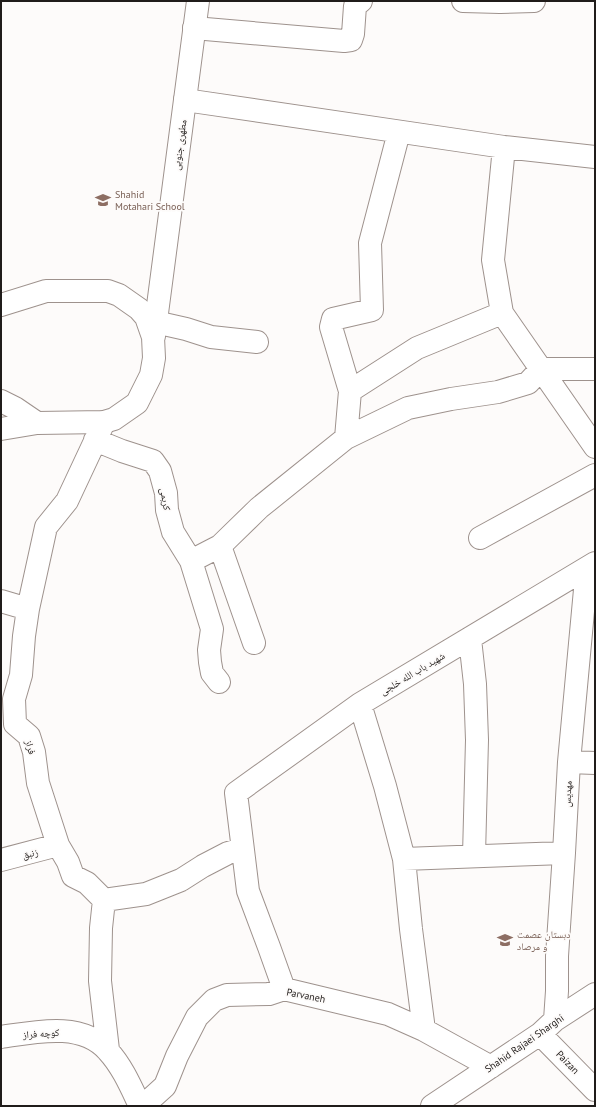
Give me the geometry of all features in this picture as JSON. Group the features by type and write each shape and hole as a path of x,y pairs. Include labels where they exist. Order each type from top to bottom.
{"street":[{"name":"مطهری جنوبی","path":"154,329 198,1"},
{"path":"194,28 344,41 351,40 353,34 355,6 361,1"},
{"path":"464,1 534,1"},
{"path":"184,100 504,147 595,157"},
{"path":"346,438 350,391 331,327 333,319 372,310 370,243 399,132"},
{"path":"504,147 493,260 502,313 595,447"},
{"path":"1,291 108,291 120,295 139,309 154,329 154,358 151,375 137,403 100,431 38,423 1,429"},
{"path":"1,306 46,291"},
{"path":"350,391 417,348 502,313"},
{"path":"154,329 186,329 211,337 257,342"},
{"path":"191,561 220,546 259,508 346,438 408,408 451,399 498,392 528,383 541,369 595,369"},
{"path":"1,401 38,423"},
{"name":"کریمی","path":"100,431 122,451 153,461 160,471 166,493 167,510 173,532 191,561 212,629 209,650 210,662 212,673 219,682"},
{"name":"فراز","path":"100,431 67,501 46,527 28,609 21,675 14,699 15,724 29,736 34,752 38,782 58,845 68,862 73,876 87,883 104,900"},
{"path":"480,538 595,475"},
{"path":"220,546 254,643"},
{"name":"شهید باب الله خلجی","path":"242,849 236,793 360,704 591,566"},
{"name":"مهدیس","path":"548,1027 558,991 557,956 569,762 591,566"},
{"path":"1,601 28,609"},
{"path":"470,638 475,684 476,732 474,856"},
{"path":"360,704 385,786 404,859 424,1030"},
{"path":"569,762 595,763"},
{"name":"زنبق","path":"1,860 58,845"},
{"path":"108,1050 100,981 101,935 104,900 146,894 181,880 228,853 242,849 248,891 284,989"},
{"path":"404,859 564,853"},
{"name":"Parvaneh","path":"142,1106 165,1086 177,1056 197,1017 214,1000 227,995 269,994 284,989 388,1014 424,1030 491,1067"},
{"name":"Shahid Rajaei Sharghi","path":"432,1106 491,1067 595,994"},
{"name":"Paizan","path":"548,1027 595,1090"},
{"name":"کوچه فراز","path":"1,1037 50,1031 80,1033 94,1039 108,1050 126,1077 142,1106"}],"place":[{"name":"Shahid Motahari School","path":"103,200"},
{"name":"دبستان عصمت و مرصاد","path":"505,940"}]}
